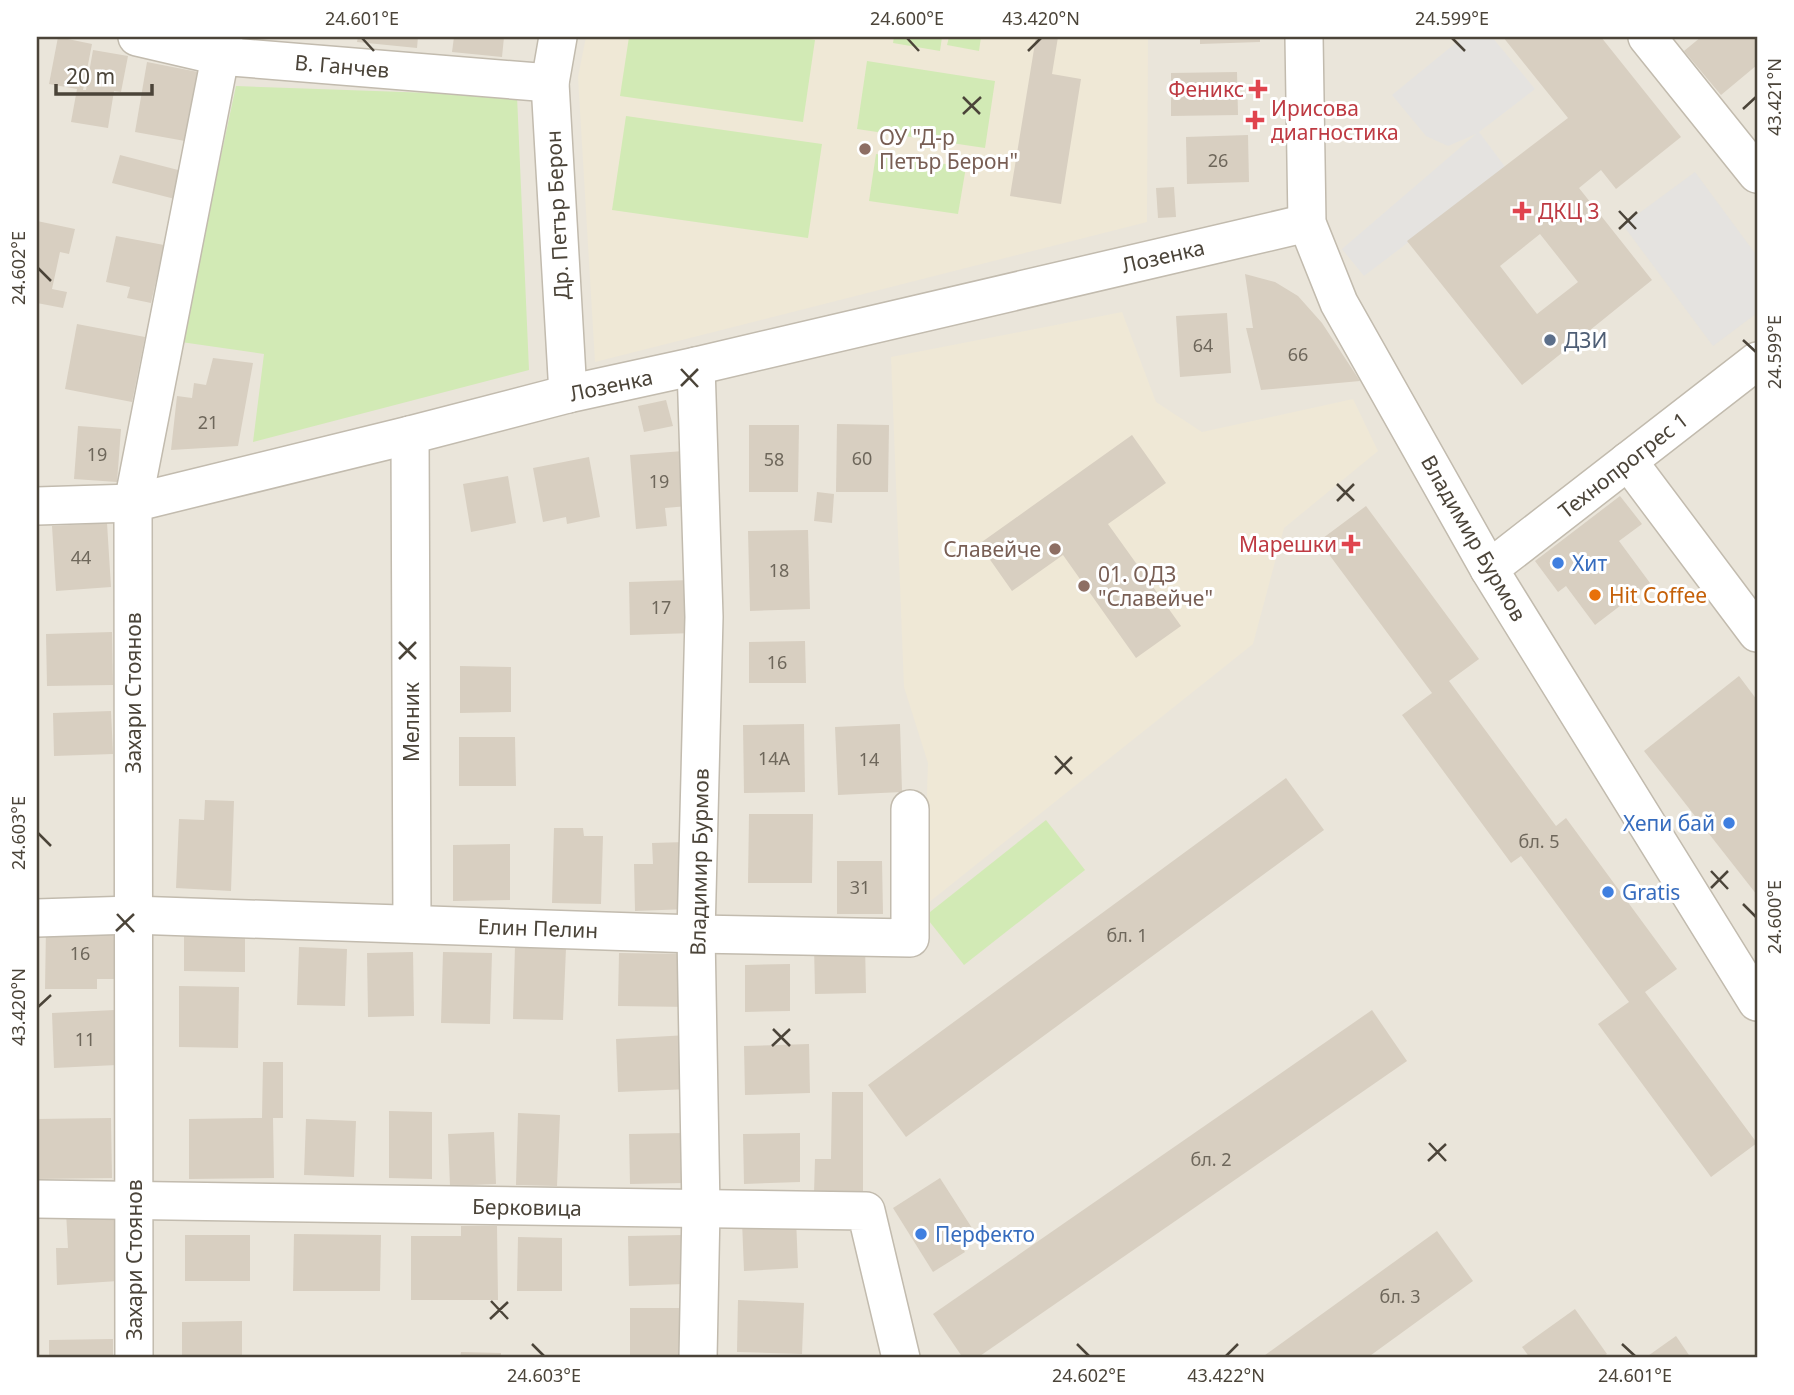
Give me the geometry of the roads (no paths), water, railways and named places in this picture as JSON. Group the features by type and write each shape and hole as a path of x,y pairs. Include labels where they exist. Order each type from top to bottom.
{"street":[{"name":"В. Ганчев","path":"136,37 550,83"},
{"name":"Др. Петър Берон","path":"558,37 550,83 568,394"},
{"name":"Владимир Бурмов","path":"1304,37 1307,223 1339,303 1489,569 1757,1002"},
{"path":"1647,37 1757,174"},
{"name":"Захари Стоянов","path":"134,1358 133,503 221,47"},
{"name":"Лозенка","path":"37,506 133,503 568,394 1307,223"},
{"name":"Технопрогрес 1","path":"1489,569 1757,360"},
{"name":"Владимир Бурмов","path":"696,366 704,617 696,934 701,1209 698,1358"},
{"name":"Мелник","path":"410,435 412,924"},
{"path":"1628,461 1757,634"},
{"name":"Елин Пелин","path":"37,918 132,915 696,934 911,938 910,809"},
{"name":"Берковица","path":"37,1199 866,1211 901,1358"}],"place":[{"name":"Феникс","path":"1258,89"},
{"name":"Ирисова диагностика","path":"1255,120"},
{"name":"ОУ \"Д-р Петър Берон\"","path":"865,149"},
{"name":"ДКЦ 3","path":"1522,211"},
{"name":"ДЗИ","path":"1550,340"},
{"name":"Марешки","path":"1351,544"},
{"name":"Славейче","path":"1055,549"},
{"name":"Хит","path":"1558,563"},
{"name":"01. ОДЗ \"Славейче\"","path":"1084,586"},
{"name":"Hit Coffee","path":"1595,595"},
{"name":"Хепи бай","path":"1729,823"},
{"name":"Gratis","path":"1608,892"},
{"name":"Перфекто","path":"921,1234"}]}
